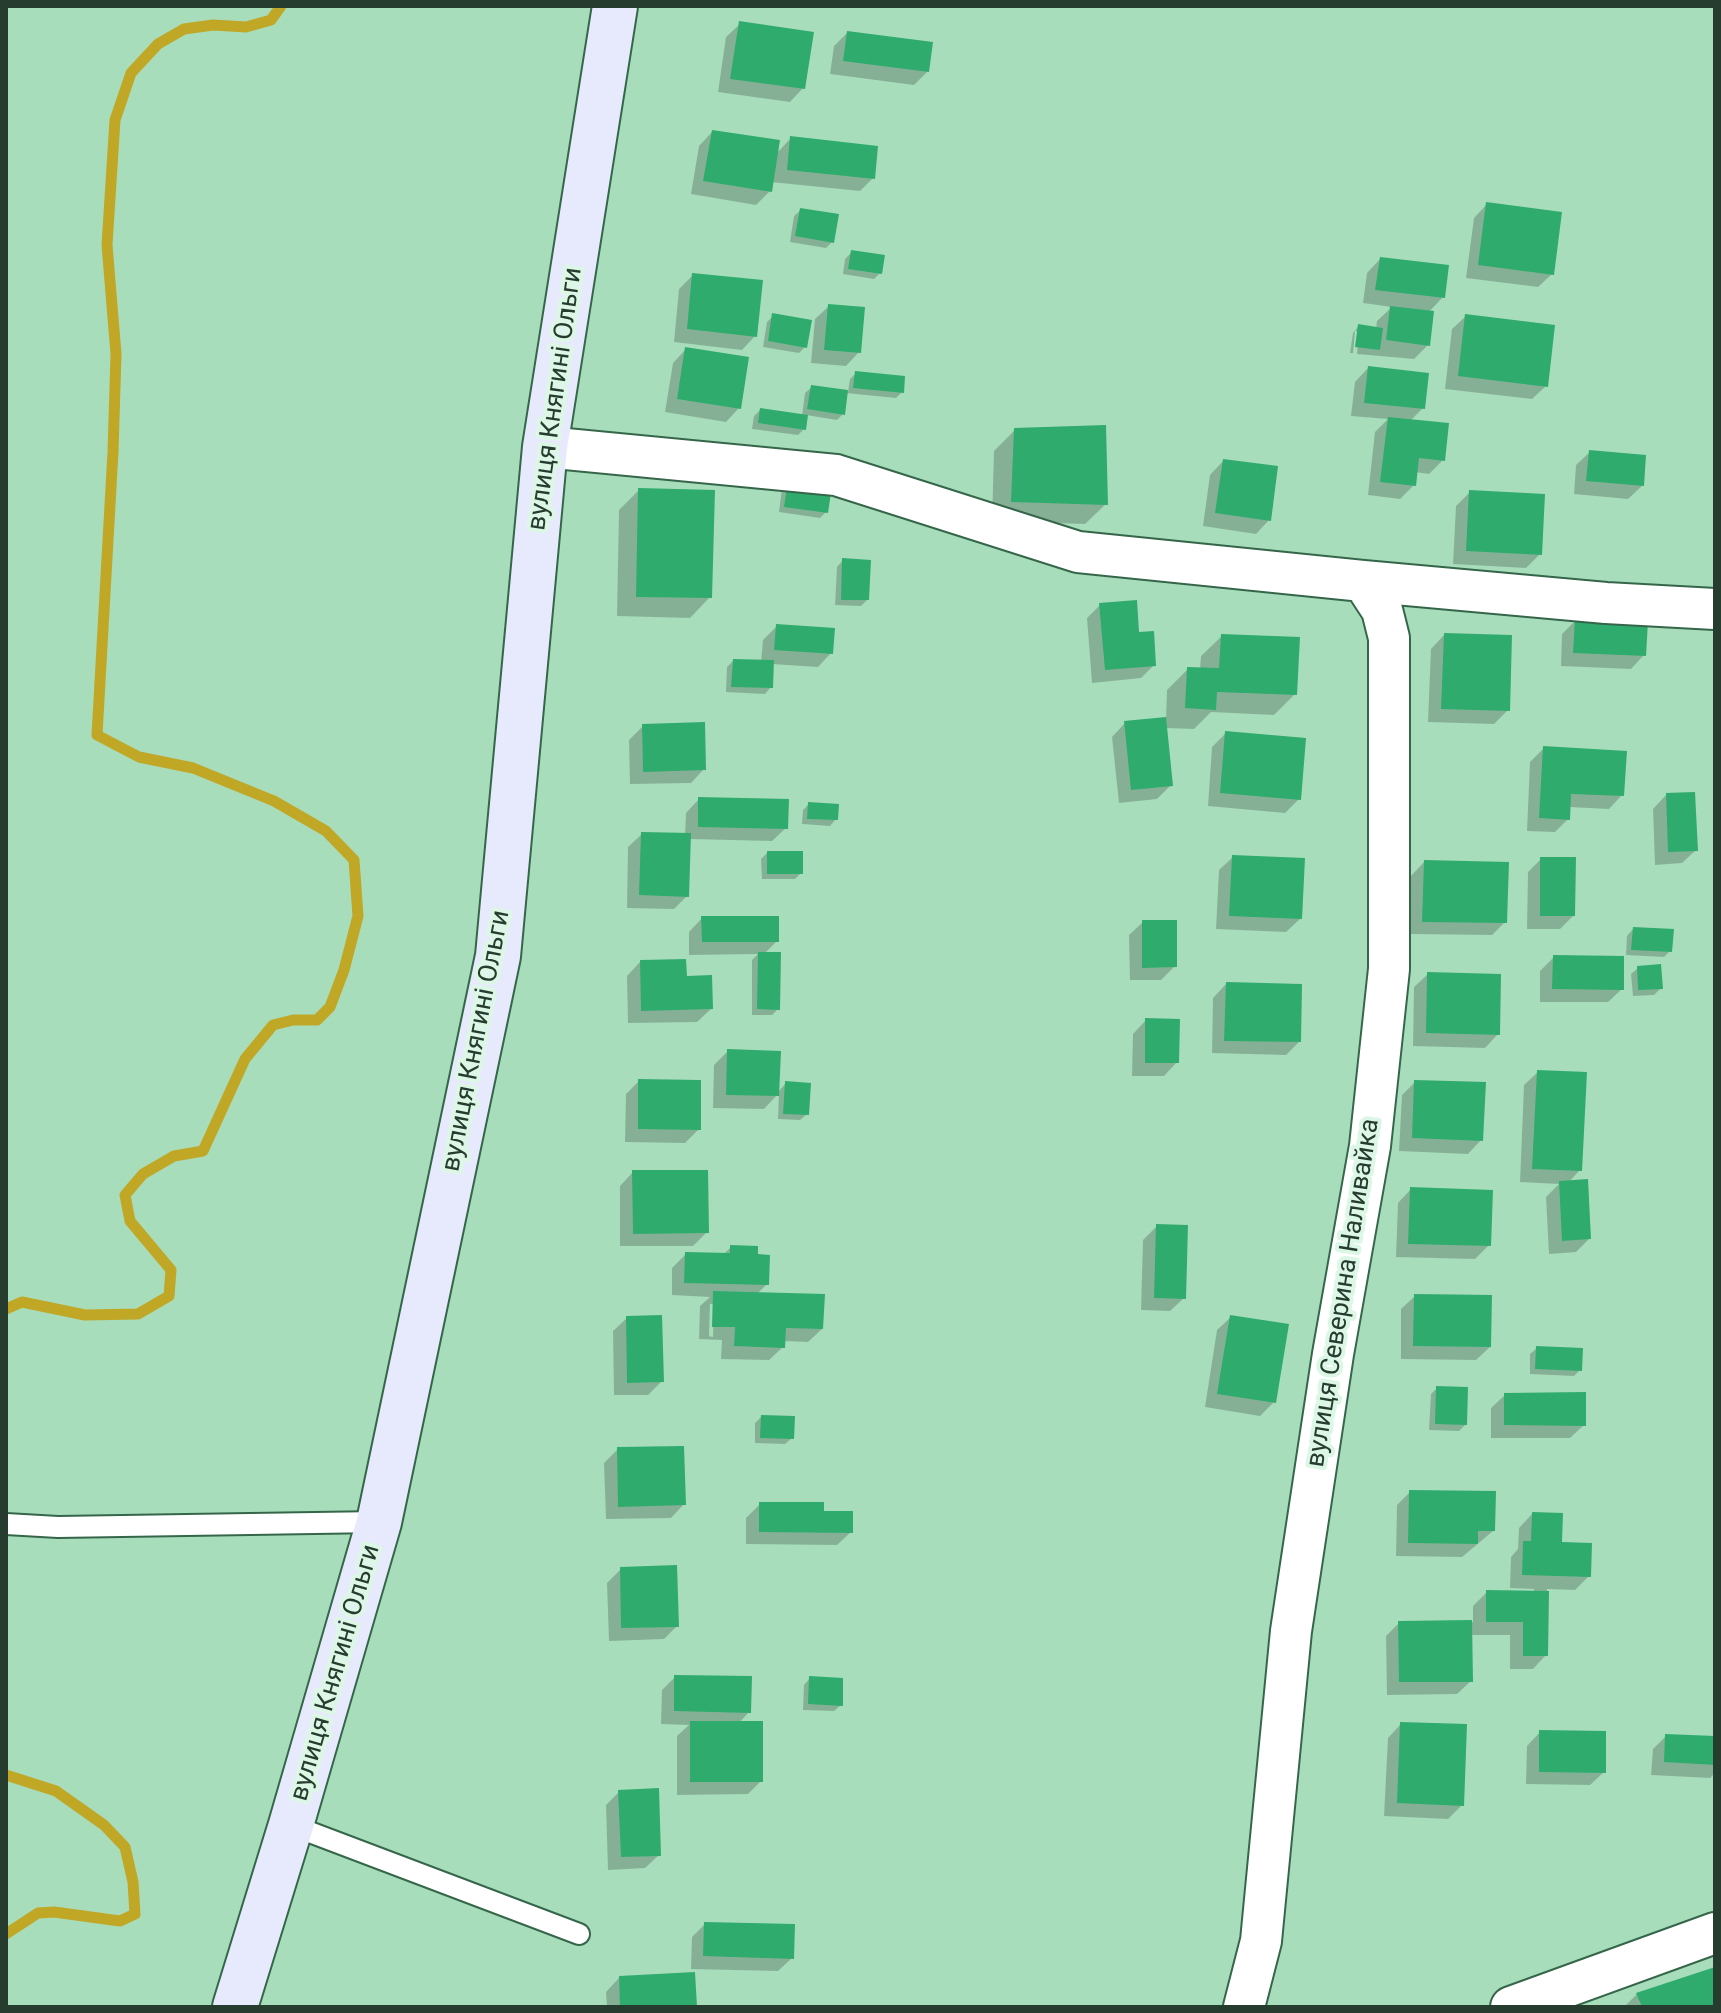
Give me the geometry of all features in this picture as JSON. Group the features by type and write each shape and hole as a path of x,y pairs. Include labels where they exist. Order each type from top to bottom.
{"street":[{"name":"вулиця Княгині Ольги","path":"235,2007 379,1522 498,956 545,447 615,6"},
{"path":"545,447 836,475 1078,552 1606,603 1715,609"},
{"name":"вулиця Северина Наливайка","path":"1244,2007 1261,1941 1291,1631 1333,1354 1370,1146 1389,969 1389,638 1382,610 1363,581"},
{"path":"1511,2007 1715,1933"}],"lane":[{"path":"6,1524 58,1527 379,1522"},
{"path":"291,1825 579,1934"}],"building":[{"path":"739,21 814,32 805,89 730,79"},
{"path":"847,31 933,42 929,72 843,61"},
{"path":"712,130 780,140 772,192 703,181"},
{"path":"790,136 878,146 875,179 787,170"},
{"path":"1486,202 1562,212 1554,275 1478,265"},
{"path":"800,208 839,214 834,243 795,236"},
{"path":"851,250 885,255 882,274 848,269"},
{"path":"1380,257 1449,265 1445,298 1375,290"},
{"path":"692,273 763,280 757,337 687,329"},
{"path":"828,304 865,307 861,353 824,350"},
{"path":"1390,306 1434,311 1430,346 1386,340"},
{"path":"772,313 812,320 807,348 768,341"},
{"path":"1465,314 1555,325 1548,387 1458,376"},
{"path":"1358,324 1383,328 1380,350 1355,347"},
{"path":"685,347 749,357 741,409 677,399"},
{"path":"1368,366 1429,373 1425,409 1364,403"},
{"path":"855,371 905,376 904,393 853,388"},
{"path":"811,385 848,390 845,415 807,409"},
{"path":"760,408 808,415 806,430 758,423"},
{"path":"1388,417 1449,423 1445,461 1419,458 1416,486 1380,482"},
{"path":"1106,425 1108,505 1011,502 1014,428"},
{"path":"1589,450 1646,455 1644,486 1586,481"},
{"path":"1223,459 1278,466 1271,521 1215,513"},
{"path":"788,480 832,486 828,513 784,507"},
{"path":"638,488 715,490 712,598 636,597"},
{"path":"1469,490 1545,494 1542,555 1466,551"},
{"path":"842,558 871,560 869,600 841,600"},
{"path":"1137,600 1139,632 1154,631 1156,666 1105,670 1099,603"},
{"path":"1575,618 1648,621 1646,656 1573,653"},
{"path":"776,624 835,628 833,654 774,650"},
{"path":"1444,633 1512,635 1510,711 1441,709"},
{"path":"1221,634 1300,637 1297,695 1217,692 1216,710 1185,708 1187,667 1219,668"},
{"path":"733,659 774,660 773,688 731,687"},
{"path":"1166,717 1173,786 1131,790 1124,721"},
{"path":"705,722 706,770 643,772 642,724"},
{"path":"1225,731 1306,738 1301,800 1220,793"},
{"path":"1543,746 1627,751 1624,796 1571,794 1570,820 1539,818"},
{"path":"1695,792 1698,851 1668,852 1666,793"},
{"path":"698,797 789,799 788,829 698,827"},
{"path":"808,802 839,804 838,820 807,819"},
{"path":"641,832 691,833 689,897 639,895"},
{"path":"767,851 803,851 803,874 767,874"},
{"path":"1232,855 1305,858 1302,919 1229,916"},
{"path":"1540,857 1576,857 1575,916 1540,916"},
{"path":"1424,860 1509,862 1507,923 1422,922"},
{"path":"701,916 779,916 779,942 702,942"},
{"path":"1142,920 1177,920 1177,967 1142,968"},
{"path":"1633,927 1674,929 1672,952 1631,950"},
{"path":"758,952 781,952 780,1010 757,1009"},
{"path":"1553,955 1624,956 1624,990 1552,989"},
{"path":"686,959 687,976 712,975 713,1009 641,1011 640,960"},
{"path":"1661,964 1663,989 1638,990 1637,966"},
{"path":"1427,972 1501,974 1500,1035 1426,1033"},
{"path":"1226,982 1302,984 1301,1042 1224,1041"},
{"path":"1145,1018 1180,1019 1179,1063 1145,1063"},
{"path":"727,1049 781,1051 779,1096 726,1095"},
{"path":"1537,1070 1587,1072 1582,1171 1532,1169"},
{"path":"638,1079 701,1080 701,1130 638,1129"},
{"path":"1414,1080 1486,1082 1483,1141 1412,1138"},
{"path":"785,1081 811,1083 809,1115 783,1114"},
{"path":"632,1170 708,1170 709,1233 633,1234"},
{"path":"1588,1179 1591,1239 1562,1241 1559,1181"},
{"path":"1410,1187 1493,1190 1491,1246 1408,1244"},
{"path":"1156,1224 1188,1225 1186,1299 1154,1298"},
{"path":"730,1245 758,1246 758,1254 770,1255 769,1285 684,1283 685,1252 730,1253"},
{"path":"713,1291 825,1294 823,1329 786,1328 785,1348 734,1346 735,1327 712,1327"},
{"path":"1414,1294 1492,1295 1491,1347 1413,1346"},
{"path":"662,1315 664,1382 627,1383 626,1316"},
{"path":"1230,1315 1289,1324 1276,1403 1217,1394"},
{"path":"1536,1346 1583,1348 1582,1371 1535,1369"},
{"path":"1436,1386 1468,1387 1467,1425 1435,1424"},
{"path":"1586,1392 1586,1426 1504,1425 1504,1393"},
{"path":"761,1415 795,1416 794,1439 760,1438"},
{"path":"684,1446 686,1505 618,1507 617,1447"},
{"path":"1409,1490 1496,1491 1495,1531 1478,1531 1478,1544 1408,1543"},
{"path":"759,1502 824,1502 824,1511 853,1511 853,1533 759,1532"},
{"path":"1532,1512 1563,1513 1562,1542 1592,1543 1591,1577 1522,1575 1523,1541 1531,1541"},
{"path":"677,1565 679,1627 621,1628 620,1567"},
{"path":"1486,1590 1549,1591 1548,1656 1523,1656 1523,1622 1486,1622"},
{"path":"1472,1620 1473,1682 1399,1682 1398,1621"},
{"path":"674,1675 752,1676 751,1713 674,1711"},
{"path":"809,1676 843,1678 843,1706 808,1704"},
{"path":"690,1721 763,1721 763,1782 690,1782"},
{"path":"1400,1722 1467,1724 1464,1806 1397,1803"},
{"path":"1539,1730 1606,1731 1606,1773 1539,1772"},
{"path":"1665,1734 1715,1736 1715,1765 1664,1762"},
{"path":"659,1788 661,1856 621,1857 618,1790"},
{"path":"704,1922 795,1924 794,1959 703,1956"},
{"path":"1715,1967 1715,2007 1642,2007 1636,1993"},
{"path":"695,1972 697,2007 620,2007 619,1976"}],"waterway":[{"path":"6,1309 22,1302 85,1315 138,1314 169,1296 171,1270 130,1221 125,1195 143,1174 174,1156 203,1151 245,1059 273,1025 293,1020 317,1020 330,1007 344,970 358,916 354,860 326,831 274,801 193,768 139,757 97,735 116,354 107,245 115,120 131,73 158,44 184,29 213,25 246,27 271,20 281,6"},
{"path":"6,1775 56,1791 104,1825 125,1847 133,1882 135,1914 120,1921 54,1912 38,1913 6,1934"}]}
